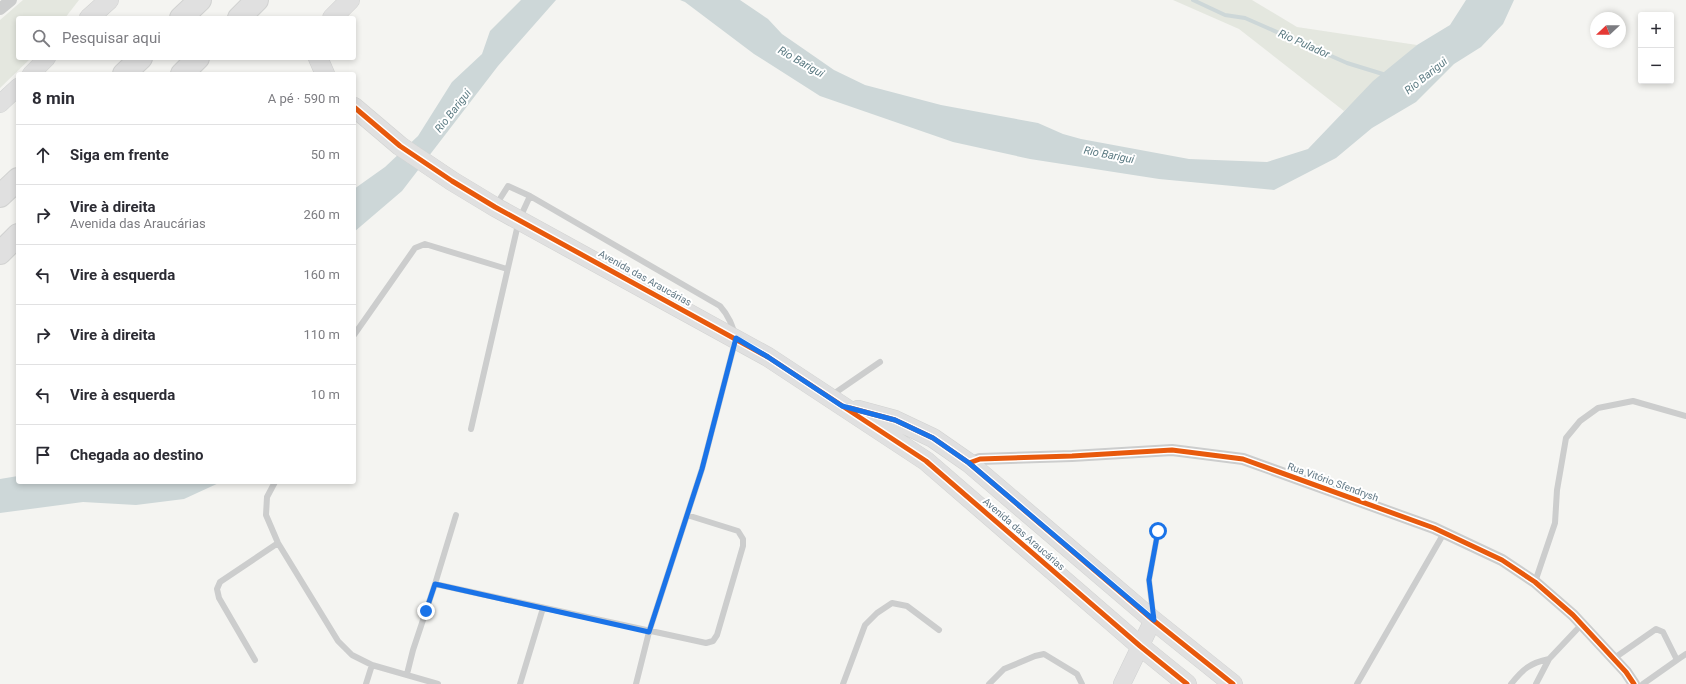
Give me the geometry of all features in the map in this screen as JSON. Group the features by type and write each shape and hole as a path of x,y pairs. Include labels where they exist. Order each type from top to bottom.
{"highway":[{"path":"183,16 200,0"},
{"path":"241,16 257,0"},
{"path":"126,72 139,60"},
{"path":"184,72 196,60"},
{"path":"0,196 16,181"},
{"path":"0,253 16,237"}],"main road":[{"path":"82,16 95,0"},
{"path":"91,16 109,0"},
{"path":"334,16 350,0"},
{"path":"33,72 45,60"},
{"path":"319,60 324,72"},
{"path":"0,104 16,88"},
{"name":"Avenida das Araucárias","path":"356,109 400,146 495,207 736,338 768,357 926,461 1140,646 1187,684"},
{"name":"Avenida das Araucárias","path":"836,402 895,420 933,438 969,463 1232,684"},
{"path":"926,461 942,464 969,463"},
{"path":"1126,681 1140,646 1154,620"}],"street":[{"path":"0,10 11,0"},
{"name":"Rua Vitório Sfendrysh","path":"969,463 980,459 1072,456 1172,450 1243,459 1444,533 1502,560 1535,582 1582,624 1634,684"}],"lane":[{"path":"495,207 508,186 530,196 720,306 732,324 736,338 702,469 649,632 636,684"},
{"path":"471,429 507,269 520,220 530,196"},
{"path":"356,332 415,248 425,244 507,269"},
{"path":"836,402 880,362"},
{"path":"1535,582 1555,523 1557,490 1566,438 1580,421 1598,408 1633,401 1686,416"},
{"path":"274,484 268,497 266,515 278,543 338,641 352,655 372,664 438,684"},
{"path":"407,674 413,650 456,515"},
{"path":"435,584 649,632 706,643 712,641 717,635 743,546 743,539 738,530 687,515"},
{"path":"1154,620 1149,580 1158,531"},
{"path":"1357,684 1444,533"},
{"path":"254,660 219,598 217,589 220,582 278,543"},
{"path":"843,684 865,625 876,613 892,603 907,606 938,630"},
{"path":"520,684 543,608"},
{"path":"1536,684 1549,659 1582,624"},
{"path":"1613,659 1656,629 1663,632 1677,660"},
{"path":"989,684 1004,670 1035,656 1044,654 1077,674 1082,684"},
{"path":"1643,684 1686,654"},
{"path":"1511,684 1521,671 1536,662 1549,659"},
{"path":"366,684 372,664"}],"shaded area":[{"path":"23,0 79,0 67,16 16,16 16,60 29,60 0,88 0,20"},
{"path":"1173,0 1252,0 1297,27 1417,45 1344,111 1239,29"}],"water":[{"name":"Rio Barigui","path":"521,0 556,0 498,66 402,191 356,230 356,188 385,167 418,136 452,82 482,54 490,31"},
{"name":"Rio Barigui","path":"680,0 740,0 768,19 782,34 834,70 865,85 941,105 1038,123 1063,134 1081,139 1189,159 1267,162 1308,149 1373,81 1417,45 1450,25 1466,0 1514,0 1503,24 1481,47 1454,64 1416,102 1372,128 1336,158 1274,190 1159,179 1030,159 953,142 820,96 754,54 685,2"},
{"path":"16,476 16,484 217,484 184,499 136,505 83,502 0,513 0,479"}],"waterway":[{"name":"Rio Pulador","path":"1193,0 1225,15 1245,18 1347,63 1386,75"}],"cycle path":[{"path":"356,109 400,146 452,181 495,207 768,357 926,461 1140,646 1187,684"},
{"path":"850,408 895,420 933,438 969,463 1153,620 1233,684"},
{"path":"969,463 980,459 1072,456 1172,450 1243,459 1434,528 1502,560 1535,582 1573,615 1626,672 1634,684"}],"route":[{"path":"426,611 435,584 649,632 702,469 736,338 768,357 842,406 895,420 933,438 969,463 1154,620 1149,580 1158,531"}]}
